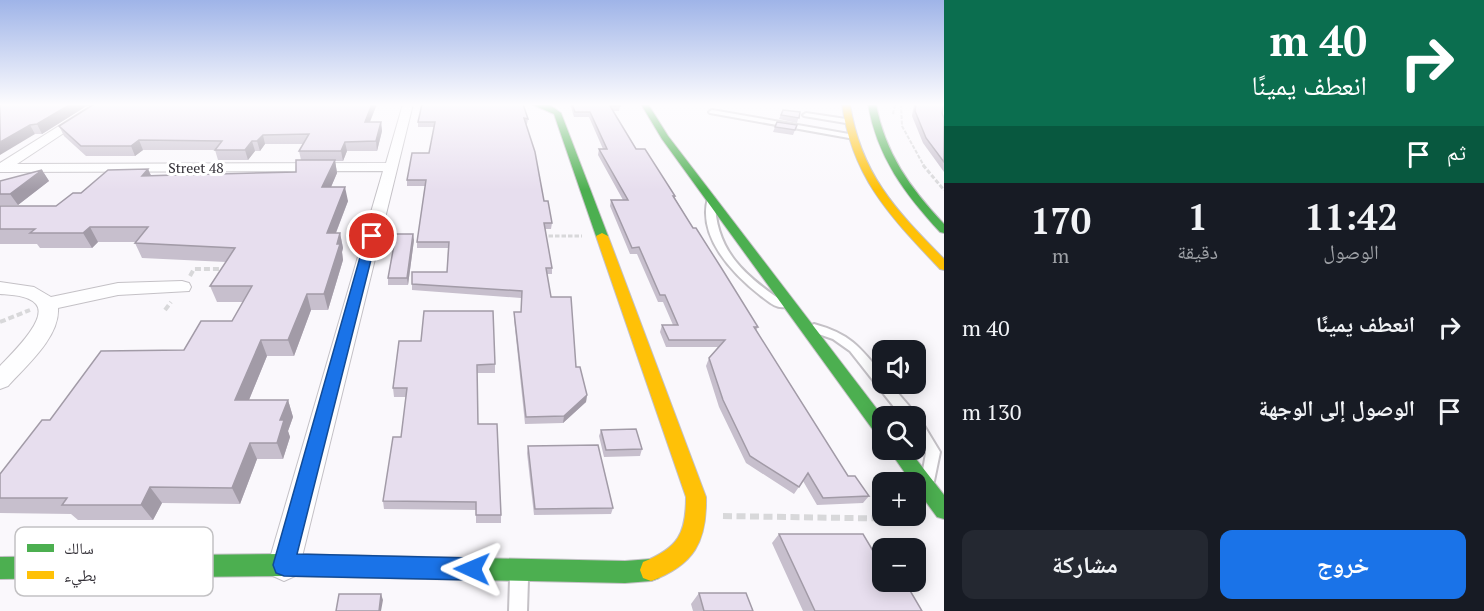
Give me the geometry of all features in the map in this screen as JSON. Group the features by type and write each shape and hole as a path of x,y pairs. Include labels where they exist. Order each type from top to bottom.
{"street":[{"path":"1,168 58,133"},
{"path":"284,565 400,133"},
{"path":"213,566 284,565 625,572 654,570 678,558 693,539 698,515 696,497 564,133"},
{"path":"662,133 799,321 872,416"},
{"path":"848,133 858,158 874,185 898,218 944,266"},
{"path":"875,133 891,168 944,230"},
{"path":"683,139 684,160"},
{"name":"Street 48","path":"1,168 390,167"},
{"path":"47,304 118,289 182,287"},
{"path":"0,288 24,290 39,295 47,304 49,316 44,331 0,380"},
{"path":"906,460 944,510"},
{"path":"0,568 15,568"}],"lane":[{"path":"830,133 849,136"},
{"path":"711,200 709,213 711,227 717,242 728,258 766,296 799,321 843,338 872,371"},
{"path":"892,394 901,406"},
{"path":"926,441 933,452 927,488"},
{"path":"518,611 520,570"}],"path":[{"path":"905,133 928,173 944,190"},
{"path":"532,236 601,236"},
{"path":"165,310 194,269 228,269"},
{"path":"0,322 47,304"},
{"path":"698,515 872,518"}],"building":[{"path":"0,133 17,133 0,142"},
{"path":"66,133 378,133 376,141 345,142 341,151 299,151 309,134 263,135 257,141 252,141 245,150 215,150 222,141 139,140 131,146 81,146"},
{"path":"433,133 529,133 535,152 544,201 548,201 552,223 544,223 552,268 546,268 551,297 571,297 576,367 580,367 587,395 564,416 526,417 514,312 521,312 522,291 412,284 412,272 447,272 449,242 417,242 426,180 407,180 412,153 429,153"},
{"path":"599,133 626,133 636,149 645,149 693,228 696,228 722,269 758,327 754,327 848,476 855,476 869,496 823,498 808,473 799,487 750,456 723,400 709,358 725,340 669,340 662,325 678,325 665,295 660,295 639,247 632,248 611,200 628,200 599,149 607,149"},
{"path":"924,133 944,133 944,162"},
{"path":"296,160 335,160 322,187 345,187 327,233 340,233 337,244 340,244 324,294 307,294 288,340 261,340 235,400 288,400 280,420 284,420 277,443 250,443 232,488 150,487 141,505 62,505 67,498 0,498 0,474 42,420 50,420 101,351 184,350 201,321 232,321 252,286 210,286 235,248 135,243 148,227 90,227 83,233 30,233 35,229 0,229 0,206 56,206 73,193 81,193 108,170 148,169 142,176 296,172"},
{"path":"42,170 10,194 0,194 0,181"},
{"path":"396,234 413,234 407,278 388,278"},
{"path":"424,311 493,311 495,364 477,365 478,424 497,424 501,515 476,515 476,502 383,501 393,437 401,437 407,388 393,388 399,341 421,341"},
{"path":"636,429 642,449 606,450 601,430"},
{"path":"598,445 613,508 535,509 528,446"},
{"path":"779,534 863,534 872,549 872,592 911,592 922,611 815,611"},
{"path":"699,593 746,593 753,611 704,611"},
{"path":"339,594 381,594 379,611 336,611"}],"traffic: fast":[{"path":"564,133 602,236"},
{"path":"662,133 872,416"},
{"path":"878,133 888,157 907,188 944,230"},
{"path":"906,460 944,510"},
{"path":"213,566 284,565 625,572 651,570"},
{"path":"0,568 15,568"}],"traffic: slow":[{"path":"851,133 867,173 880,193 894,212 944,266"},
{"path":"602,236 696,497 695,522 687,543 673,560 651,570"}],"route":[{"path":"372,236 284,565 472,569"}]}
